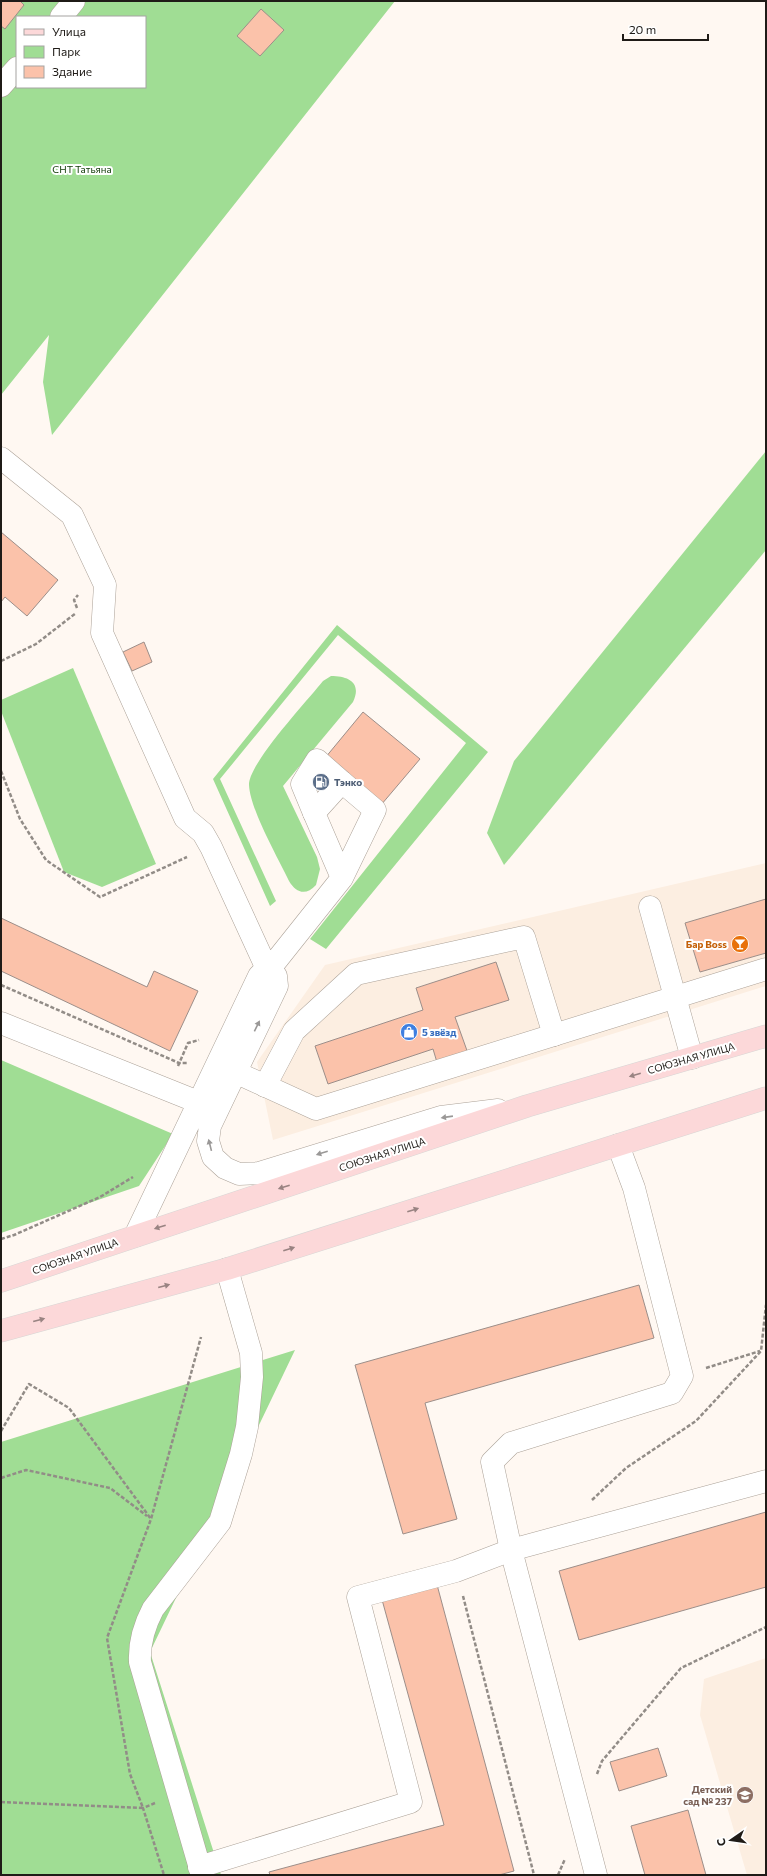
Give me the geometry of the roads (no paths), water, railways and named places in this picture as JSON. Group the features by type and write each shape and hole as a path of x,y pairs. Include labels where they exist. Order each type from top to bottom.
{"main road":[{"name":"СОЮЗНАЯ УЛИЦА","path":"1,1281 527,1106 766,1036"},
{"path":"1,1331 227,1269 766,1098"}],"street":[{"path":"61,16 74,1"},
{"path":"1,86 16,69"},
{"path":"1,458 72,515 105,586 102,633 185,818 203,833 211,846 268,971 276,976 277,986 235,1072 208,1106 210,1126 208,1141 214,1157 225,1168 239,1174 259,1172 441,1117 527,1106"},
{"path":"135,1236 208,1106 259,976 268,971 342,878 375,810 317,760 302,784 342,878"},
{"path":"314,813 342,782"},
{"path":"650,907 692,1058"},
{"path":"265,1086 294,1031 356,974 524,936 554,1035"},
{"path":"235,1072 316,1109 766,969"},
{"path":"1,1023 208,1106"},
{"path":"596,1875 511,1550 492,1462 511,1443 672,1394 682,1376 634,1188 618,1145"},
{"path":"227,1269 251,1353 252,1377 247,1427 241,1454 220,1522 153,1609 145,1623 140,1652 140,1662 200,1871 412,1802 358,1597 456,1571 511,1550 766,1481"}],"place":[{"name":"Тэнко","path":"321,782"},
{"name":"Бар Boss","path":"740,944"},
{"name":"5 звёзд","path":"409,1032"},
{"name":"Детский сад № 237","path":"745,1795"}],"park label":[{"name":"СНТ Татьяна","path":"82,169"}]}
